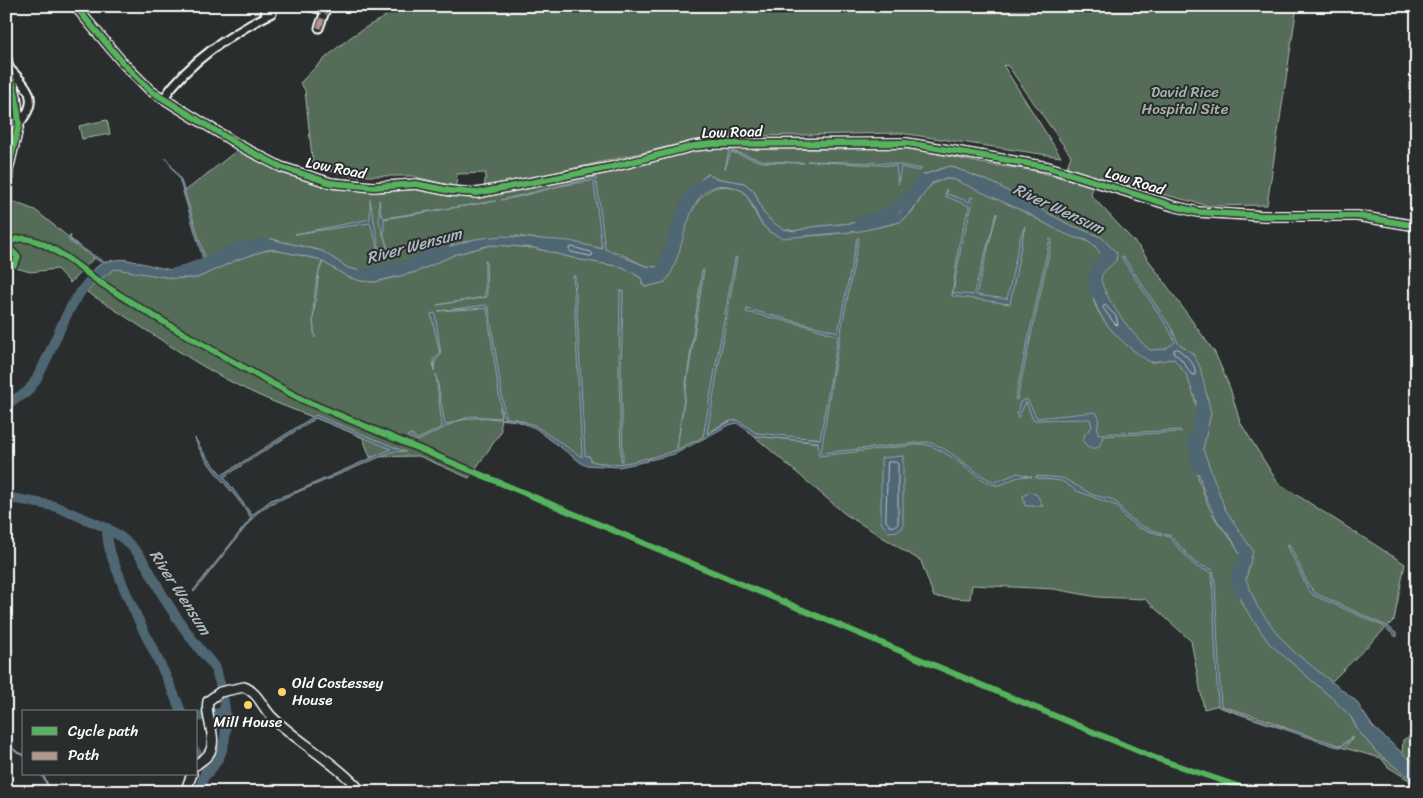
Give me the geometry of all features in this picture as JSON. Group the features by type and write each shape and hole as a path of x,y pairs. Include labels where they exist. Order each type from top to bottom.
{"street":[{"name":"Low Road","path":"75,6 123,63 151,91 242,147 281,167 331,182 356,186 416,184 450,191 477,193 543,182 694,146 713,144 907,143 1048,167 1198,212 1255,216 1357,216 1417,226"},
{"path":"306,6 326,8 319,28"},
{"path":"163,99 207,52 221,41 268,12"},
{"path":"6,57 10,69 19,124 8,170 6,207"},
{"path":"10,69 25,84 30,93 31,104 28,114 19,124"},
{"path":"201,761 212,744 206,707 208,701 214,695 244,687 251,691 269,715 288,732 342,771 362,792"},
{"path":"185,792 191,776"}],"green space":[{"name":"David Rice Hospital Site","path":"395,6 904,6 942,10 942,6 1297,6 1267,205 1209,206 1079,173 1067,167 1071,156 1008,66 1003,65 1061,157 900,133 710,137 484,189 486,173 457,174 456,187 412,176 352,176 313,167 305,90 300,83 340,46 361,30 385,17 385,10"},
{"path":"107,120 110,134 82,139 79,126"},
{"path":"737,146 911,148 985,164 1031,170 1093,186 1091,195 1140,248 1215,353 1230,388 1240,422 1278,483 1405,564 1394,620 1330,683 1277,640 1254,614 1236,584 1241,602 1270,643 1351,717 1357,729 1377,753 1417,783 1417,785 1388,767 1381,758 1344,748 1352,737 1341,746 1302,735 1273,722 1219,705 1204,709 1191,641 1145,599 1097,597 1054,589 972,585 970,599 934,597 921,561 845,514 754,436 822,443 823,439 761,434 751,431 741,422 735,420 722,424 686,446 659,456 632,463 604,463 591,461 589,456 578,456 525,422 505,418 500,407 501,432 469,478 419,456 370,457 363,438 237,385 193,360 87,292 109,267 171,278 197,278 239,259 270,249 318,259 348,277 361,281 375,282 416,272 456,254 491,245 534,248 581,260 623,267 641,278 643,285 646,287 665,282 691,213 700,199 711,190 725,186 743,191 762,225 767,230 782,236 797,236 838,233 894,224 910,214 928,188 934,183 953,179 993,196 1064,233 1091,244 1101,253 1100,264 1105,254 1106,246 1101,237 1068,224 993,183 950,166 923,175 909,202 900,212 852,223 811,227 795,231 782,229 772,222 763,212 754,191 744,183 715,178 707,174 685,202 671,251 664,263 658,267 645,266 619,253 586,245 515,236 471,240 444,248 410,265 369,273 348,268 322,251 271,239 243,247 207,264 184,192 240,148 286,172 332,185 370,190 413,188 469,197 526,189 690,150","holes":["1093,285 1107,313 1130,341 1146,351 1177,350 1184,356 1194,371 1197,380 1200,399 1198,417 1191,385 1184,369 1174,359 1150,362 1120,339 1102,318 1096,307","1194,457 1203,482 1216,506 1244,544 1245,553 1241,562 1239,551 1218,523 1206,500 1197,474"]},
{"path":"11,201 35,210 94,258 70,283 57,269 30,272 6,265 6,238"},
{"path":"1417,732 1417,766 1402,755 1403,740"}],"water":[{"path":"729,150 765,161 804,163 762,162 731,152 725,169"},
{"path":"166,158 181,180 207,264 243,247 271,239 322,251 348,268 369,273 410,265 444,248 475,239 502,236 570,241 602,249 594,183 597,183 605,249 645,266 657,267 668,258 674,243 681,213 688,197 707,174 715,178 744,183 754,191 763,212 772,222 783,229 795,231 811,227 852,223 900,212 909,202 923,175 950,166 993,183 1068,224 1101,237 1117,253 1116,261 1101,276 1103,286 1113,306 1128,327 1150,350 1165,349 1175,342 1170,331 1121,257 1123,256 1172,329 1178,343 1193,354 1200,367 1211,413 1203,449 1225,509 1253,551 1246,579 1257,606 1279,636 1294,652 1356,701 1373,727 1417,766 1417,783 1377,753 1357,729 1351,717 1269,643 1241,602 1235,587 1241,557 1232,539 1218,522 1205,495 1194,458 1194,440 1198,430 1196,401 1186,374 1174,359 1150,362 1129,347 1109,327 1095,303 1092,290 1093,277 1102,256 1094,245 1087,240 1075,238 1059,231 1025,212 953,179 944,179 932,183 908,216 900,222 861,231 783,238 774,234 762,224 743,191 723,186 708,189 698,200 690,216 673,269 665,282 646,287 643,285 641,278 623,267 581,260 534,248 511,246 491,245 456,254 416,272 375,282 361,281 348,277 323,262 319,272 313,319 315,290 319,270 322,261 270,249 239,259 197,278 171,278 115,269 99,280 89,273 102,263 70,242 68,238 71,235 70,240 104,262 125,259 156,267 187,271 205,266 179,178"},
{"path":"807,161 889,163 922,169 919,171 901,167 898,184 896,166"},
{"path":"596,177 596,180 559,186 501,200"},
{"path":"946,189 947,194 970,202 971,197 974,198 962,242 953,293 973,295 997,213 976,295 1007,299 1020,238 1025,226 1010,304 952,296 959,244 969,206 945,196"},
{"path":"370,199 381,257 370,223 295,234 370,219"},
{"path":"379,200 381,215 384,218 496,201 384,219 384,236 390,256 379,221"},
{"path":"857,238 859,238 833,373 821,453 926,442 943,448 978,473 995,482 1018,473 1032,477 1015,478 995,485 977,476 942,451 923,444 819,456 818,442 754,436 737,423 729,425 675,454 650,460 649,458 674,451 703,437 735,258 737,257 707,434 731,421 738,420 756,433 820,439 838,336 808,326 746,312 747,309 838,332"},
{"path":"1050,239 1052,240 1017,400 1015,399"},
{"path":"485,261 487,297 437,305 485,297"},
{"path":"704,270 677,448 702,271"},
{"path":"573,276 575,276 585,455 590,457 591,461 612,464 633,462 647,458 648,461 619,467 584,465 535,428 517,421 473,418 457,421 472,416 515,419 534,425 582,457"},
{"path":"620,291 623,291 621,374 623,460 621,461 619,373"},
{"path":"486,305 489,308 505,416 502,416 487,308 438,311"},
{"path":"435,313 441,355 435,361 434,371 433,360 440,354 431,314"},
{"path":"436,374 445,425 457,421 418,441 407,436 410,434 418,439 442,427"},
{"path":"1027,399 1037,418 1096,412 1099,418 1097,431 1099,434 1180,430 1181,432 1103,436 1099,447 1092,448 1083,441 1085,434 1092,427 1090,419 1033,420 1026,402 1018,418 1020,402"},
{"path":"316,415 406,452 394,451 270,504 256,514 194,592 251,518 204,457 195,438 204,453 222,475","holes":["316,418 391,449 297,491 271,500 252,515 224,477"]},
{"path":"903,456 903,527 898,531 888,532 881,522 881,458"},
{"path":"1036,476 1063,478 1093,495 1111,499 1119,505 1126,515 1141,526 1171,536 1195,563 1213,570 1221,707 1341,746 1353,738 1344,748 1334,746 1218,707 1212,573 1195,566 1169,537 1139,528 1123,516 1117,506 1077,491 1062,481 1036,478"},
{"path":"1030,492 1037,495 1043,506 1025,506 1023,496"},
{"path":"1289,544 1308,584 1315,593 1389,627 1398,635 1396,637 1383,626 1313,595 1308,589 1287,545"}],"waterway":[{"name":"River Wensum","path":"859,221 881,215 896,208 908,198 922,180"},
{"name":"River Wensum","path":"661,270 687,198 692,191 703,184"},
{"name":"River Wensum","path":"174,273 243,247 269,244"},
{"name":"River Wensum","path":"360,275 412,264 430,254 446,250"},
{"name":"River Wensum","path":"1096,294 1093,275 1105,256"},
{"name":"River Wensum","path":"6,404 26,393 34,383 71,306 80,292 104,269"},
{"name":"River Wensum","path":"1198,468 1193,444 1201,406"},
{"name":"River Wensum","path":"6,497 54,506 107,528 109,547 114,563 133,610 167,677 180,710"},
{"name":"River Wensum","path":"107,528 130,544 144,562 178,620 214,666 221,686 226,732 219,757 203,778"},
{"name":"River Wensum","path":"1240,593 1235,578 1245,554"},
{"name":"River Wensum","path":"198,717 224,712"},
{"path":"6,743 22,754"},
{"name":"River Wensum","path":"198,755 207,768 202,781 204,792"},
{"path":"43,776 51,792"}],"marked path":[{"path":"306,6 325,10"},
{"path":"319,28 327,6"}],"cycle path":[{"path":"75,6 123,63 151,91 242,147 281,167 331,183 374,187 416,184 451,191 477,193 612,167 694,146 713,144 907,143 1048,167 1198,212 1264,216 1357,216 1417,226"},
{"path":"6,57 16,96 19,124 8,170 6,207"},
{"path":"6,262 14,265 18,257 8,247 12,241 22,239 33,240 45,245 151,314 303,400 1155,758 1255,792"}],"place":[{"name":"Old Costessey House","path":"282,692"},
{"name":"Mill House","path":"248,705"}]}
